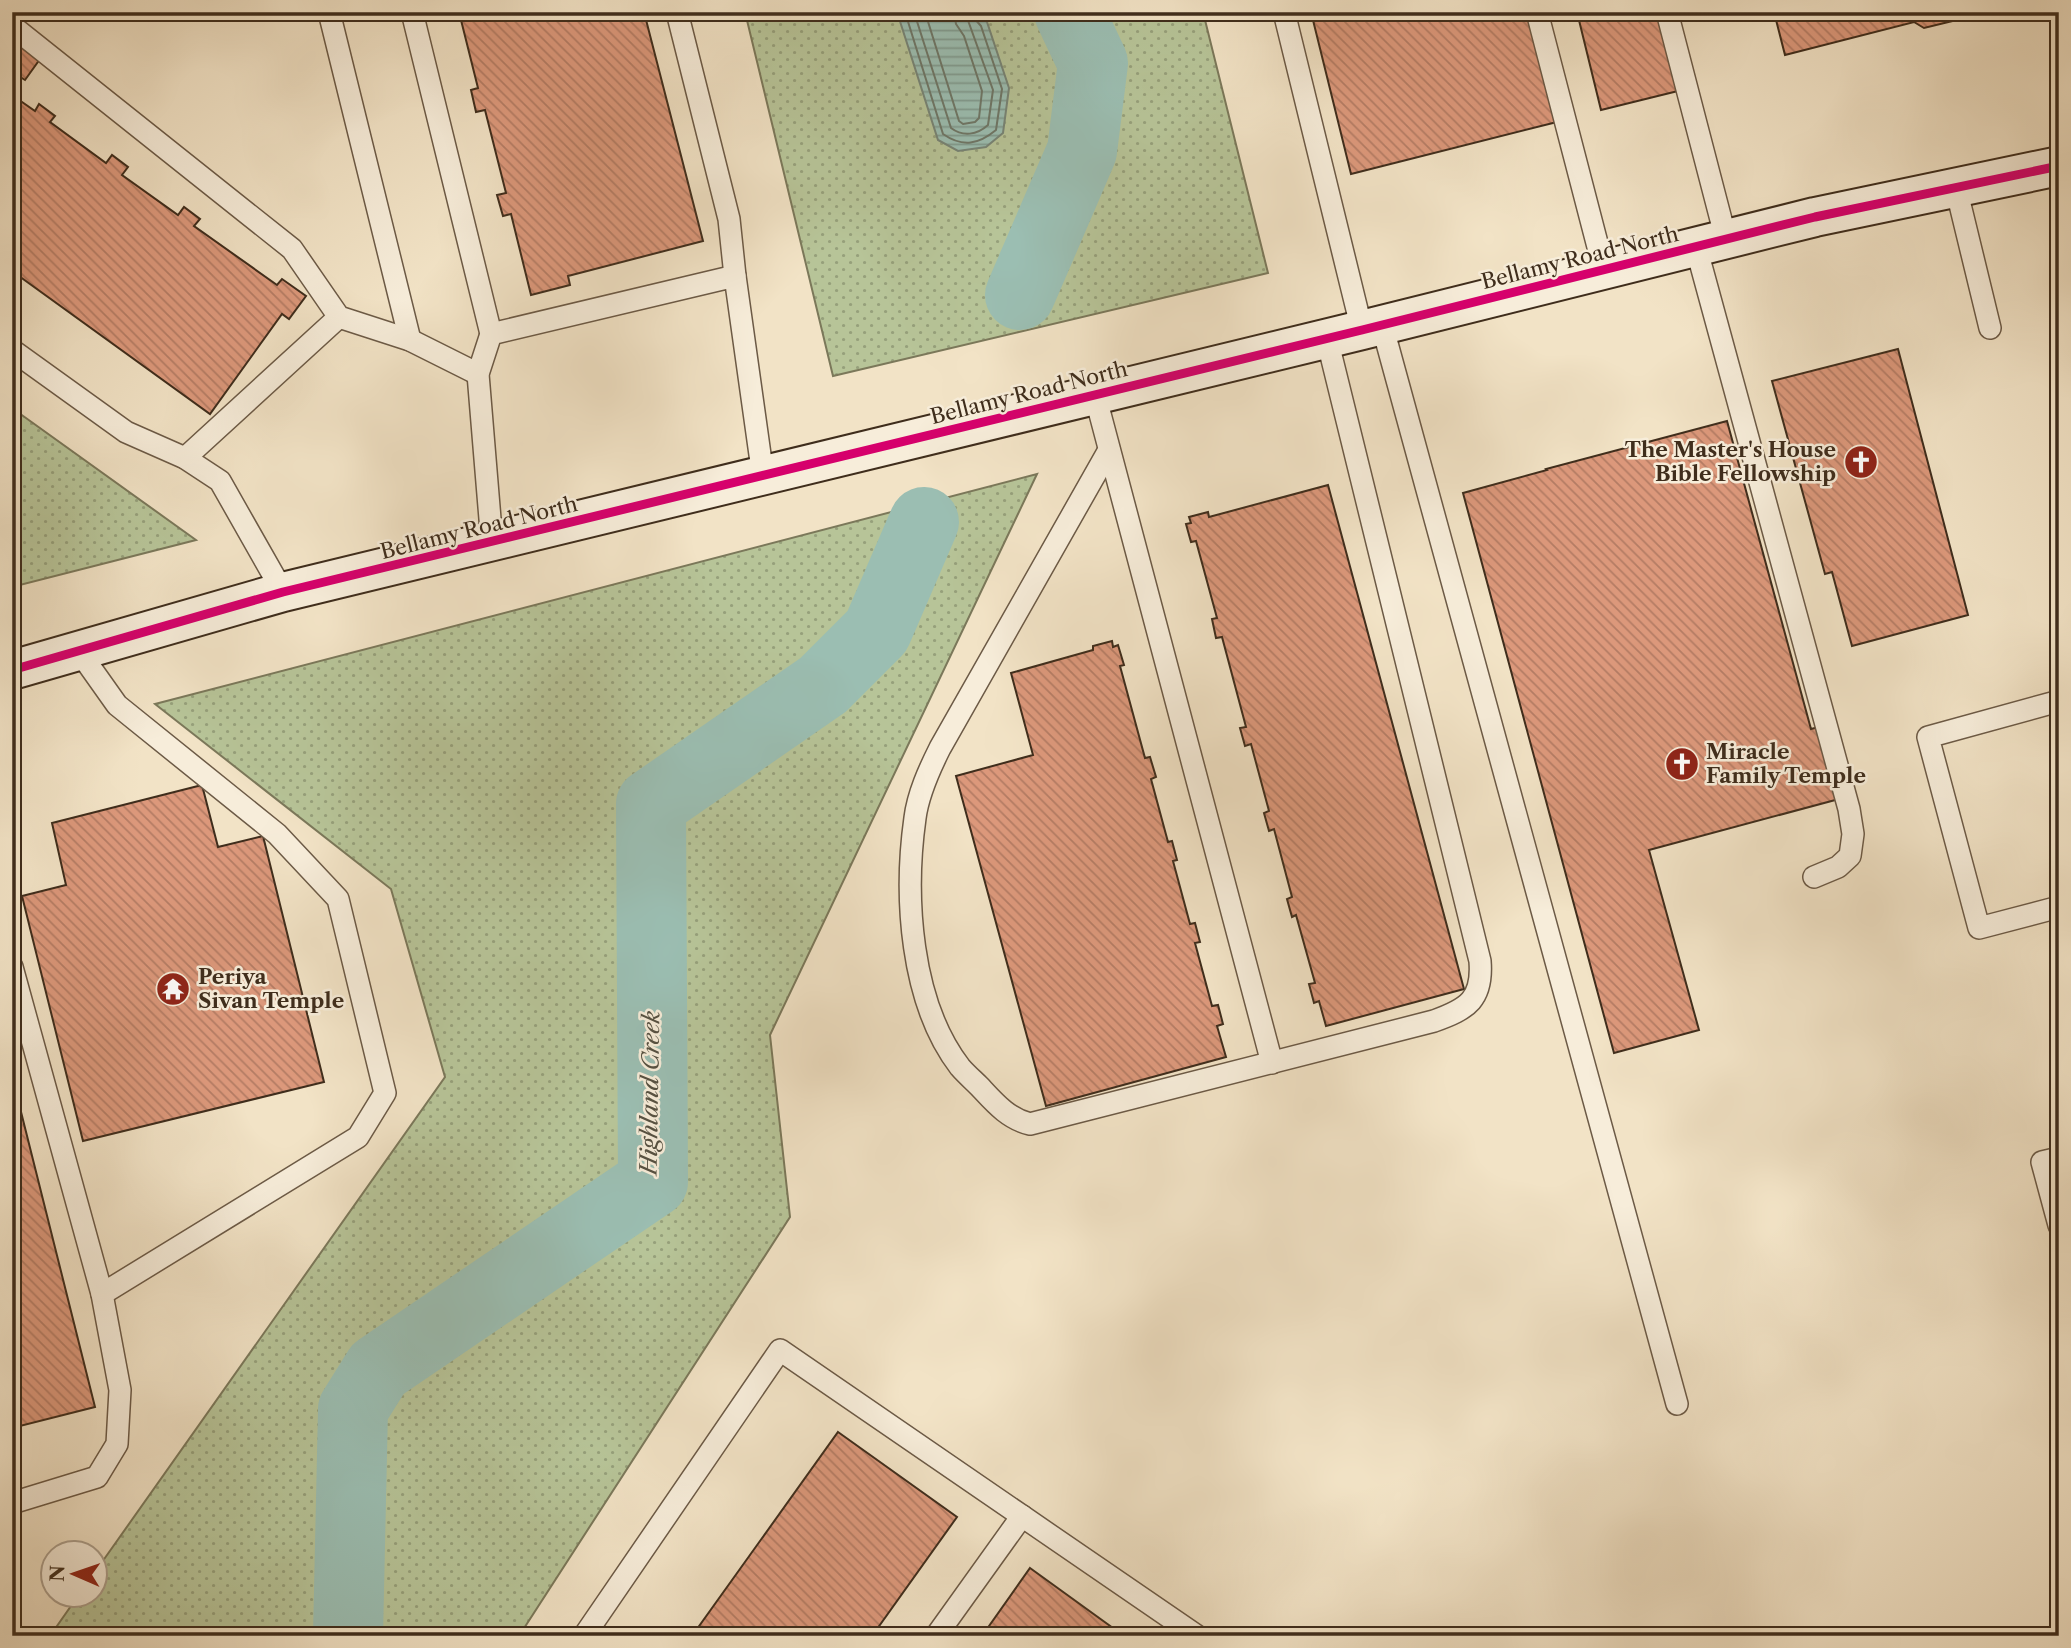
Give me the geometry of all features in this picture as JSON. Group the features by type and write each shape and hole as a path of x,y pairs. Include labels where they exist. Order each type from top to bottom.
{"street":[{"name":"Bellamy Road North","path":"12,670 283,592 1357,332 1815,217 2059,166"}],"lane":[{"path":"329,12 410,340"},
{"path":"412,12 491,334 478,374 492,543"},
{"path":"677,12 729,219 734,276 763,476"},
{"path":"1110,450 940,748 922,788 915,817 911,867 911,927 921,982 937,1028 960,1066 1004,1111 1019,1121 1030,1124 1448,1016 1473,1001 1478,991 1480,961 1357,332 1284,12"},
{"path":"1537,12 1604,270"},
{"path":"1667,12 1711,243 1849,809 1853,834 1850,856 1838,867 1814,877"},
{"path":"12,26 292,249 339,317 410,340 478,374"},
{"path":"1956,187 1990,328"},
{"path":"491,334 734,276"},
{"path":"185,458 339,317"},
{"path":"1357,332 1676,1404"},
{"path":"12,350 125,432 185,458 220,481 283,592"},
{"path":"1095,395 1272,1063"},
{"path":"78,650 117,705 277,834 338,899 385,1093 358,1137 102,1294"},
{"path":"2059,701 1928,737 1979,928 2059,907"},
{"path":"12,967 102,1294 120,1390 117,1444 97,1477 12,1503"},
{"path":"2059,1158 2042,1162 2059,1225"},
{"path":"584,1636 780,1350 1197,1636"},
{"path":"936,1636 1022,1516"}],"green space":[{"path":"745,12 1203,12 1268,273 833,376"},
{"path":"12,408 196,540 12,587"},
{"path":"1037,474 770,1035 790,1217 519,1636 50,1636 68,1610 108,1610 108,1554 445,1077 391,889 155,704"}],"water":[{"path":"897,12 978,12 987,22 1009,88 1003,133 986,147 958,151 938,140"}],"building":[{"path":"459,12 644,12 703,241 568,276 570,285 531,295 511,214 503,216 497,195 506,193 485,110 476,112 471,90 478,88"},
{"path":"1311,12 1529,12 1557,122 1351,174"},
{"path":"1577,12 1659,12 1678,91 1601,110"},
{"path":"1774,12 1976,12 1973,16 1924,28 1914,22 1785,55"},
{"path":"12,40 40,59 25,80 17,75 12,81"},
{"path":"12,95 35,111 39,104 55,116 50,122 106,163 112,155 128,167 122,175 178,215 184,207 200,219 194,226 277,285 282,279 306,296 289,319 282,314 210,414 12,271"},
{"name":"The Master's House Bible Fellowship","path":"1898,349 1968,615 1852,646 1832,572 1825,574 1772,381"},
{"name":"Miracle Family Temple","path":"1727,421 1811,729 1819,727 1839,799 1649,850 1699,1030 1614,1053 1463,493"},
{"path":"1328,485 1464,989 1326,1026 1319,1001 1314,1003 1309,984 1315,983 1296,915 1292,917 1287,899 1292,897 1274,829 1269,831 1264,813 1269,811 1251,744 1245,746 1240,728 1246,727 1222,637 1216,638 1212,619 1217,618 1196,541 1191,542 1186,524 1191,523 1189,517 1208,512 1209,517"},
{"path":"1112,641 1113,647 1118,645 1124,665 1120,666 1145,758 1150,757 1156,777 1151,779 1168,842 1172,841 1177,860 1173,861 1190,924 1195,923 1200,942 1195,943 1212,1006 1218,1005 1223,1024 1217,1026 1226,1057 1046,1106 956,776 1033,755 1011,673 1093,650 1093,646"},
{"name":"Periya Sivan Temple","path":"202,785 218,847 263,836 324,1082 83,1141 22,896 66,885 52,823"},
{"path":"12,1076 95,1407 12,1428"},
{"path":"838,1432 957,1517 872,1636 692,1636"},
{"path":"1030,1568 1124,1636 982,1636"}],"waterway":[{"name":"Highland Creek","path":"1020,295 1082,151 1093,63 1069,12"},
{"name":"Highland Creek","path":"348,1636 353,1409 378,1369 653,1182 651,804 823,685 877,631 924,522"}],"cycle path":[{"path":"12,670 283,592 1815,217 2059,166"}],"place":[{"name":"The Master's House Bible Fellowship","path":"1861,462"},
{"name":"Miracle Family Temple","path":"1682,764"},
{"name":"Periya Sivan Temple","path":"173,989"}]}
